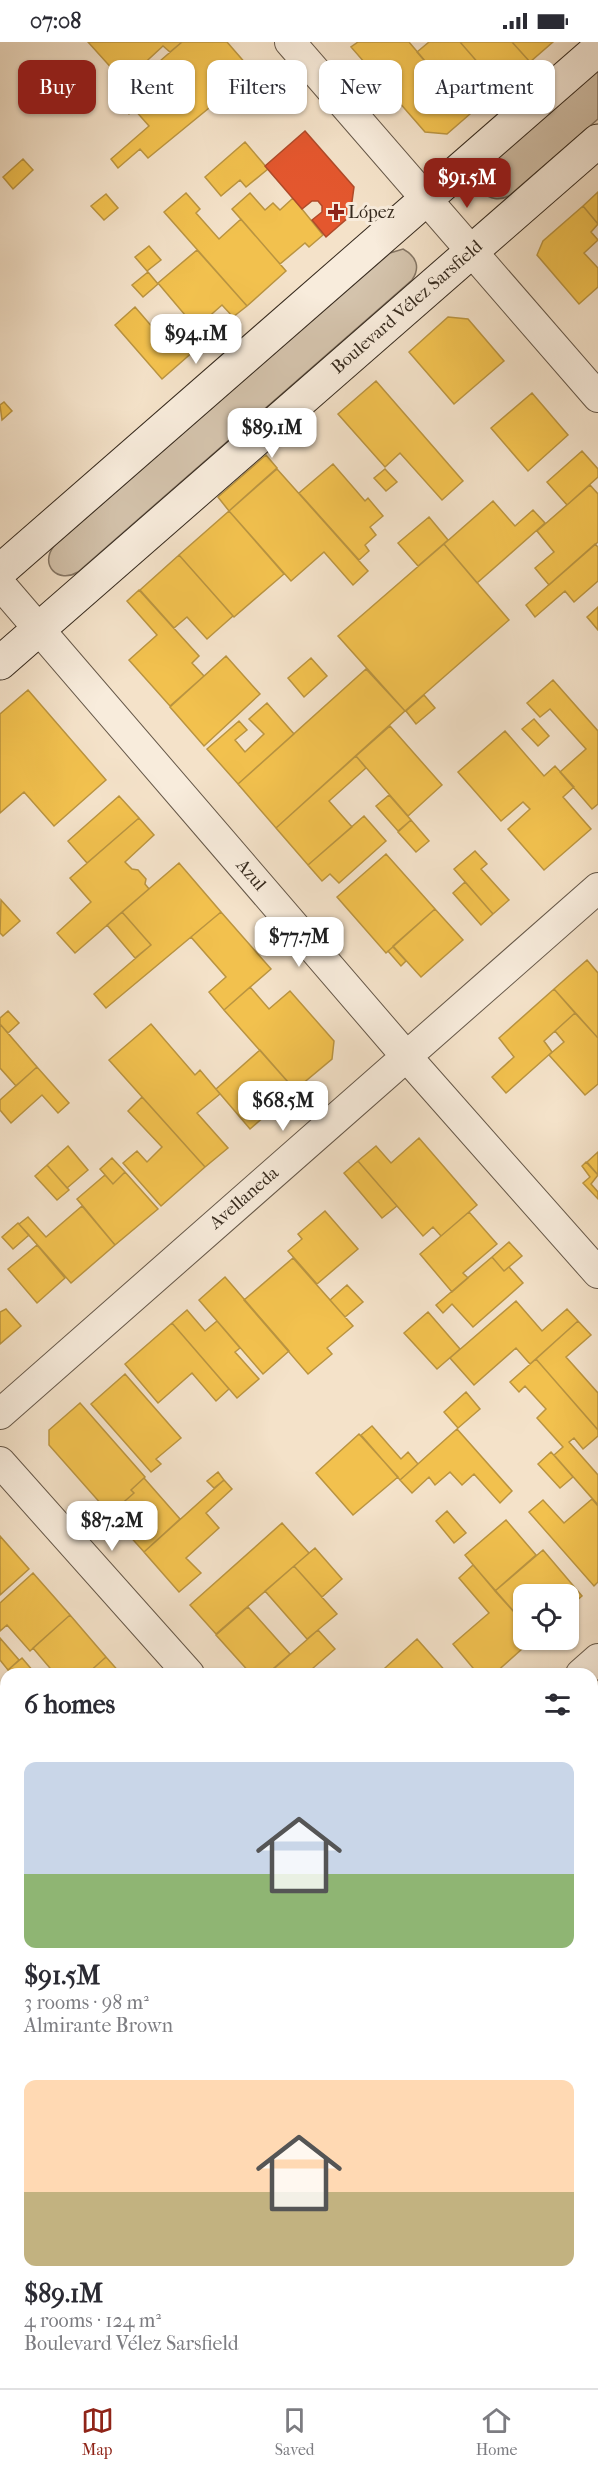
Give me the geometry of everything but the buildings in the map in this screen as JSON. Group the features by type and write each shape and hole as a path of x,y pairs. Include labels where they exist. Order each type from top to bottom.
{"main road":[{"path":"0,571 598,49"},
{"name":"Boulevard Vélez Sarsfield","path":"0,663 598,141"}],"street":[{"path":"290,42 598,397"},
{"name":"Azul","path":"0,584 406,1056 598,1273"},
{"name":"Avellaneda","path":"0,1414 598,888"},
{"path":"0,1461 184,1668"}],"shaded area":[{"path":"598,71 598,119 509,196 495,199 489,197 481,188 480,182 486,169 549,114 555,114 555,109"},
{"path":"403,249 416,262 416,271 412,280 78,572 64,576 53,571 49,560 54,546 390,253"}],"place":[{"name":"López","path":"336,212"}]}
